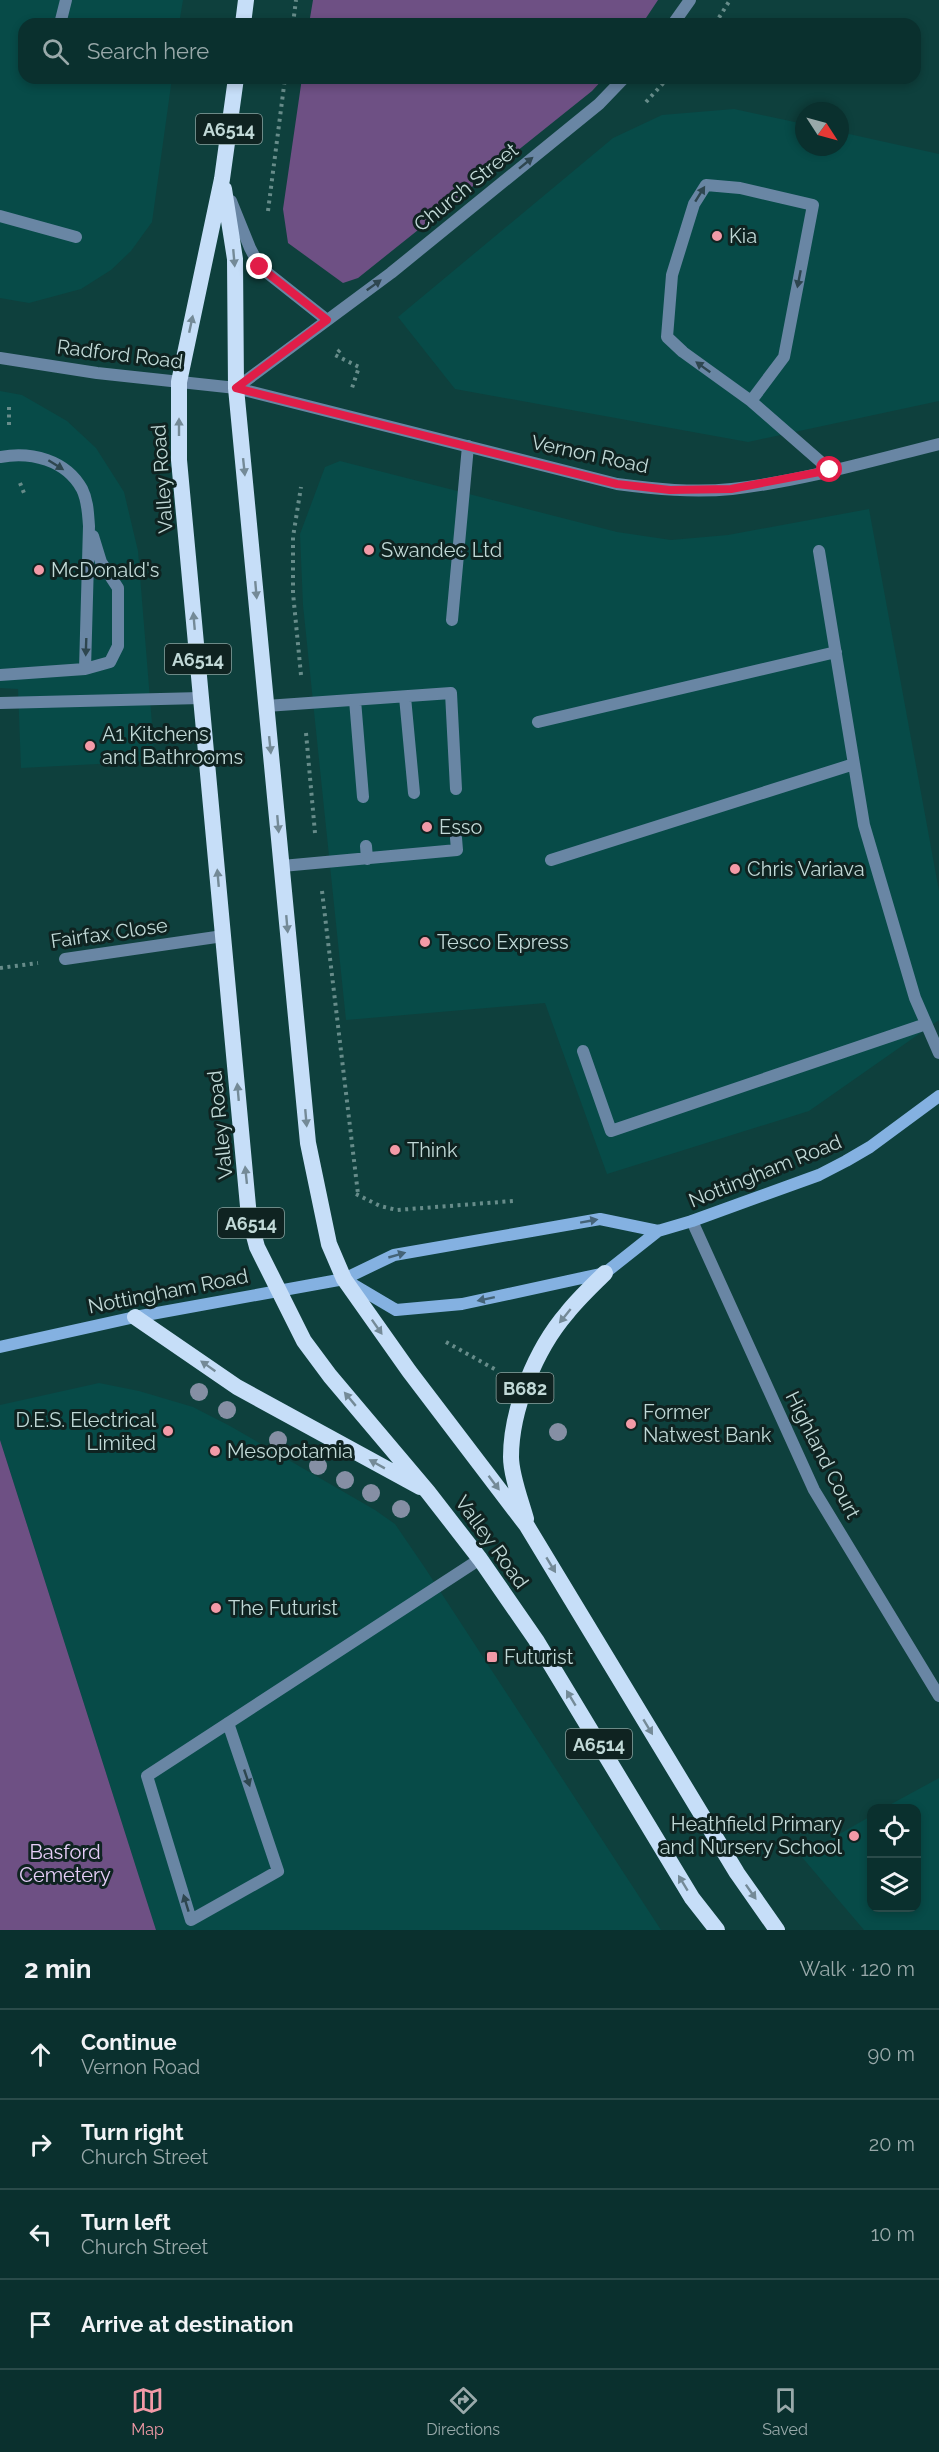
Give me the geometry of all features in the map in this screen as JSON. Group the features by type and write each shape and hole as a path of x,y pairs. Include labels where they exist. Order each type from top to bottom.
{"highway":[{"path":"244,18 246,0"},
{"name":"Valley Road","path":"235,84 222,179 179,382 179,460 249,1217 257,1247 304,1341 480,1559 536,1640 693,1898 717,1930"},
{"name":"Valley Road","path":"222,179 236,260 236,388 308,1143 329,1244 344,1279 409,1371 527,1526 737,1873 777,1930"},
{"name":"B682","path":"527,1526 511,1458 517,1410 538,1358 551,1334 566,1313 605,1273"},
{"path":"135,1317 237,1387 428,1492"}],"main road":[{"name":"Nottingham Road","path":"344,1279 396,1310 462,1304 605,1273 658,1231 819,1175 846,1161 870,1147 939,1096"},
{"name":"Nottingham Road","path":"0,1347 135,1317 344,1279 394,1255 600,1219 658,1231"}],"street":[{"path":"62,18 66,0"},
{"path":"677,18 690,0"},
{"name":"Church Street","path":"236,388 391,273 599,104 618,84"},
{"path":"222,179 260,267 327,320"},
{"path":"751,401 784,357 813,205 740,188 706,185 694,204 672,275 667,337 683,352 751,401 830,470"},
{"path":"0,216 76,237"},
{"name":"Radford Road","path":"0,358 97,373 236,388"},
{"name":"Vernon Road","path":"236,388 617,484 670,490 731,489 830,470 939,444"},
{"path":"452,620 468,446"},
{"path":"0,457 32,456 51,460 72,475 82,489 88,506 89,526 85,669"},
{"path":"0,675 85,669 110,662 118,646 118,588 101,562 89,526"},
{"path":"819,551 864,825 915,998 939,1053"},
{"path":"538,722 836,652"},
{"path":"267,706 451,693 456,789"},
{"path":"405,697 414,793"},
{"path":"0,703 201,698"},
{"path":"354,700 363,797"},
{"path":"551,860 854,764"},
{"path":"282,866 367,852 415,848 457,850 456,838"},
{"name":"Fairfax Close","path":"65,959 223,936"},
{"path":"584,1051 610,1131 926,1023"},
{"name":"Highland Court","path":"692,1221 814,1490 939,1696"},
{"path":"228,1723 278,1871 191,1920 147,1776 228,1723 480,1559"}],"path":[{"path":"294,18 296,0"},
{"path":"719,18 730,0"},
{"path":"271,220 268,211 270,181 284,84"},
{"name":"Fairfax Close","path":"0,968 65,959"},
{"path":"347,1198 358,1194 380,1206 397,1210 514,1201"},
{"path":"446,1342 508,1376"}],"shaded area":[{"path":"0,0 183,0 180,18 18,18 18,84 171,84 152,222 131,251 111,270 81,289 29,303 0,298"},
{"name":"Kia","path":"734,109 795,122 795,156 849,156 849,134 939,154 939,401 748,442 455,389 398,317 613,138 662,115"},
{"path":"0,391 22,395 67,421 96,448 124,492 138,551 155,761 21,768 18,689 0,688"},
{"path":"340,461 617,532 671,540 728,535 869,509 939,891 939,1020 809,1111 607,1174 545,1003 346,1020 303,605 300,534 325,467"},
{"path":"99,1383 139,1391 193,1407 230,1426 375,1510 395,1524 661,1930 156,1930 0,1440 0,1405"},
{"name":"Heathfield Primary and Nursery School","path":"939,1778 939,1930 864,1930 801,1856 867,1818 867,1912 921,1912 921,1804 891,1804"}],"green space":[{"path":"313,0 658,0 646,18 310,18"},
{"path":"301,84 598,84 358,278 343,283 288,243 283,209"},
{"name":"Basford Cemetery","path":"0,1440 156,1930 0,1930"}],"place":[{"name":"Kia","path":"717,236"},
{"name":"Swandec Ltd","path":"369,550"},
{"name":"McDonald's","path":"39,570"},
{"name":"A1 Kitchens and Bathrooms","path":"90,746"},
{"name":"Esso","path":"427,827"},
{"name":"Chris Variava","path":"735,869"},
{"name":"Tesco Express","path":"425,942"},
{"name":"Think","path":"395,1150"},
{"name":"Former Natwest Bank","path":"631,1424"},
{"name":"D.E.S. Electrical Limited","path":"168,1431"},
{"name":"Mesopotamia","path":"215,1451"},
{"name":"The Futurist","path":"216,1608"},
{"name":"Futurist","path":"492,1657"},
{"name":"Heathfield Primary and Nursery School","path":"854,1836"}],"route":[{"path":"260,267 327,320 236,388 617,484 670,490 731,489 778,482 830,470"}]}
